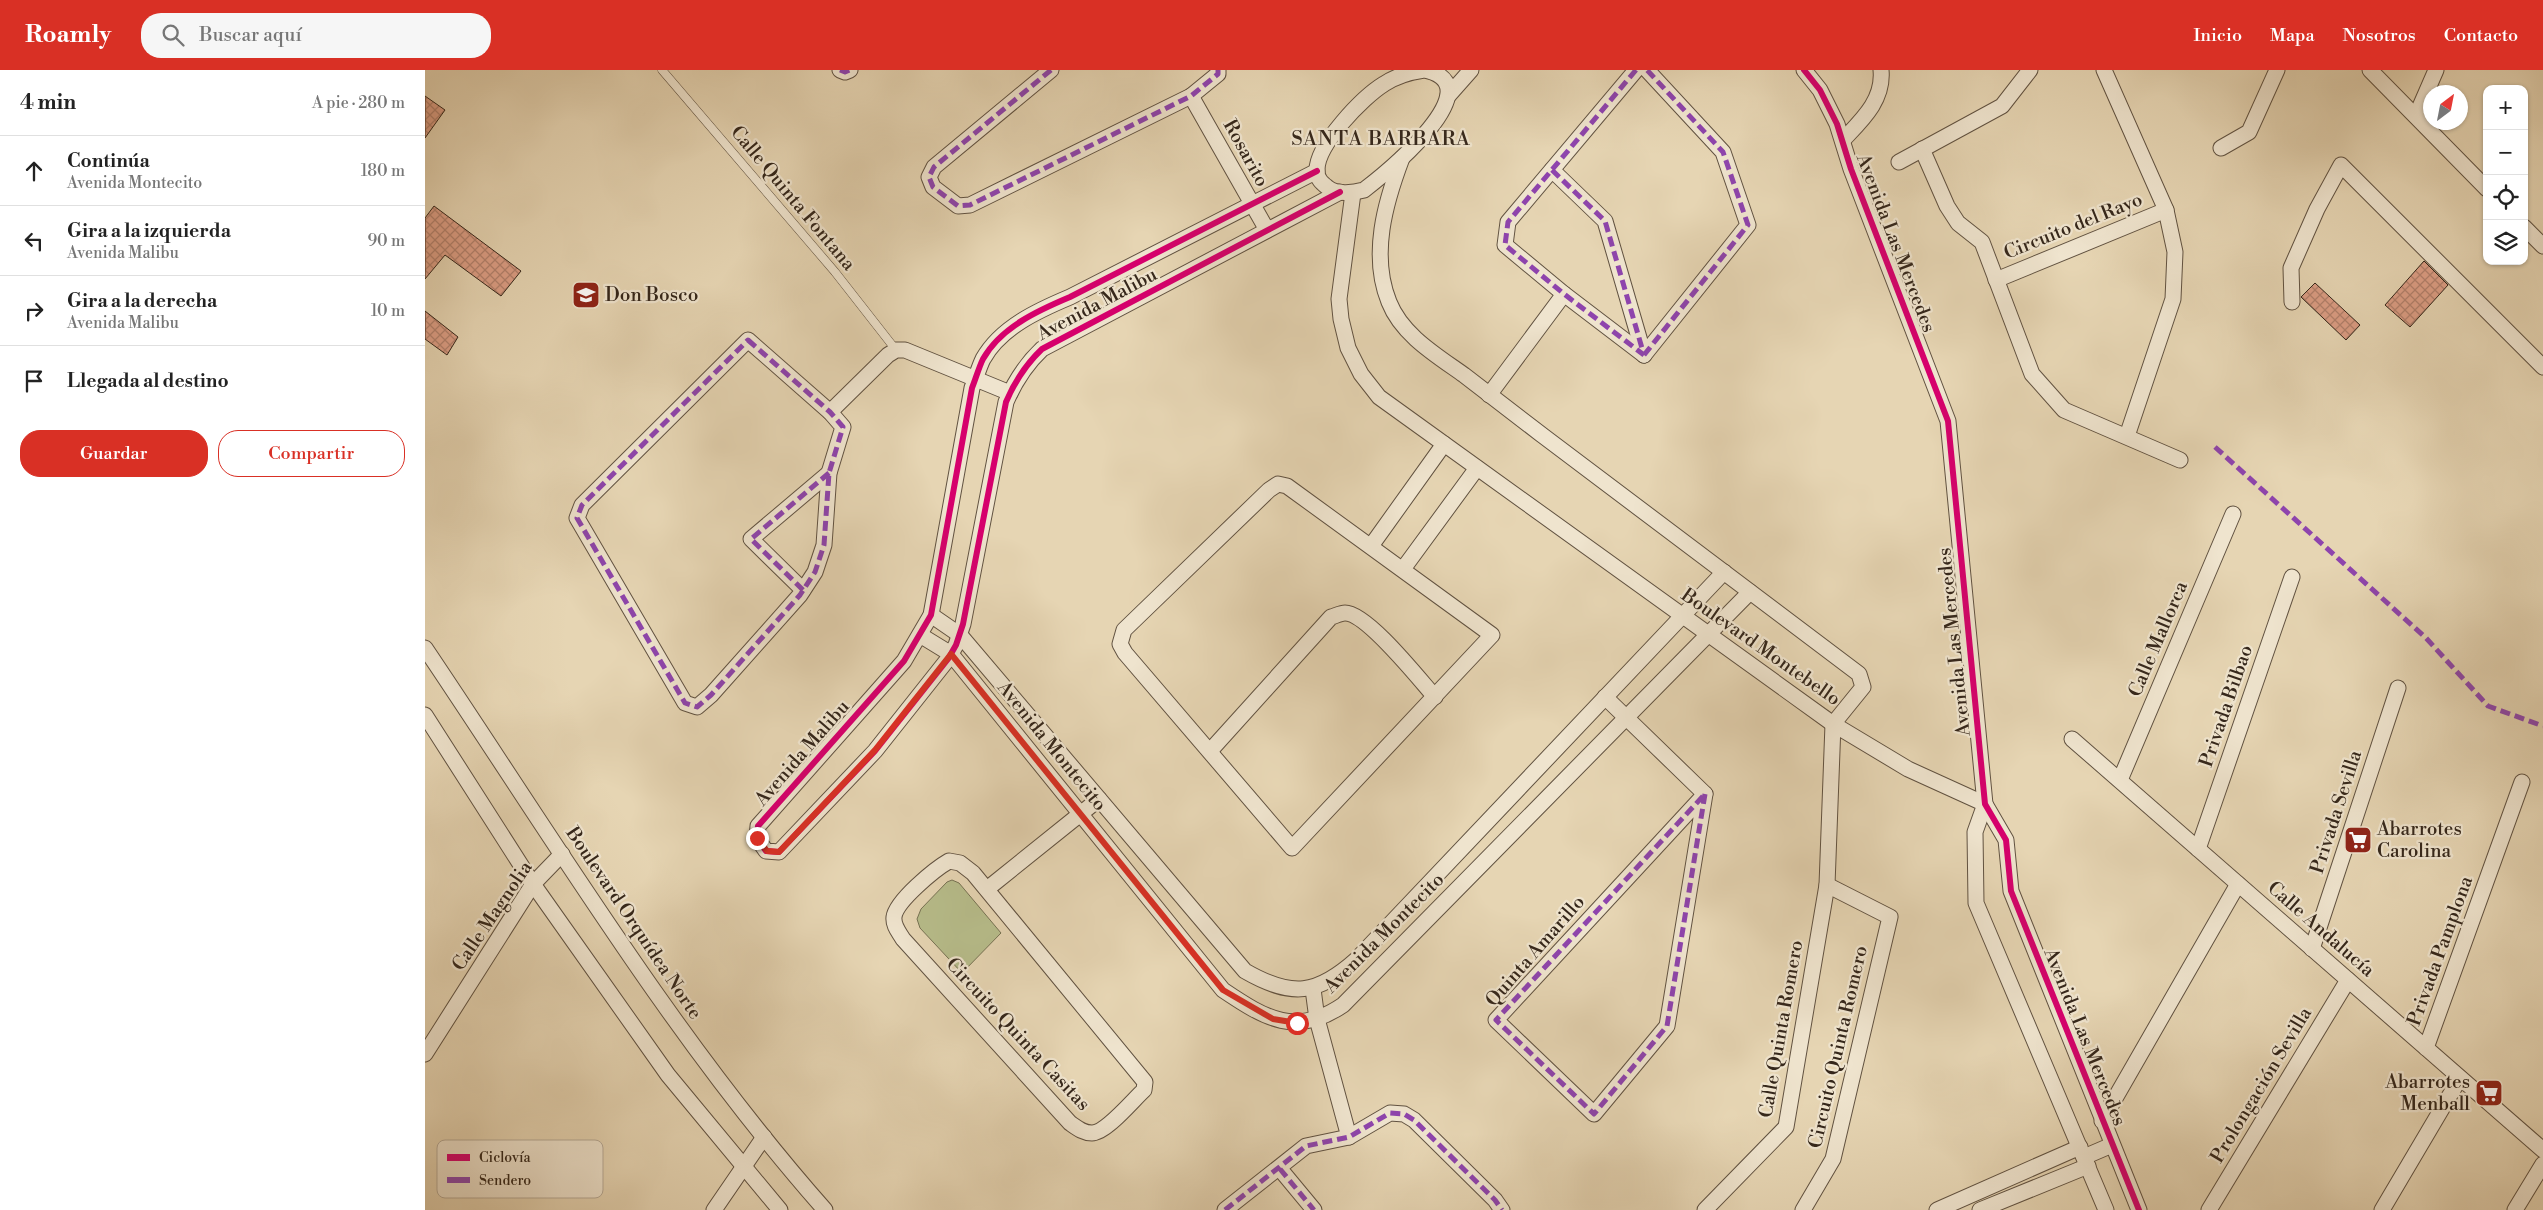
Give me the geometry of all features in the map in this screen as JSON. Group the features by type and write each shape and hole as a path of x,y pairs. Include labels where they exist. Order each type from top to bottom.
{"street":[{"path":"840,70 845,72 850,70"},
{"path":"1051,70 934,167 929,177 933,187 958,206 970,205 1191,96 1218,74 1218,70"},
{"path":"1448,96 1471,70"},
{"path":"1636,70 1508,222 1505,245 1564,294 1644,355"},
{"path":"1644,355 1748,226 1723,152 1647,70"},
{"name":"Avenida Las Mercedes","path":"1804,70 1820,90 1843,140 1851,169 1948,420 1985,804 2006,840 2011,892 2139,1210"},
{"name":"Avenida Las Mercedes","path":"1843,140 1872,109 1878,94 1881,70"},
{"path":"1899,162 2002,106 2030,70"},
{"name":"Circuito del Rayo","path":"2104,70 2165,210 2175,252 2173,300 2127,436"},
{"path":"2263,70 2271,88"},
{"path":"2221,148 2249,132 2271,88 2277,70"},
{"path":"2370,70 2483,185"},
{"path":"2416,116 2436,70"},
{"path":"1346,192 1331,191 1320,181 1317,171 1321,156 1341,124 1382,77 1409,71 1431,71 1438,73 1445,80 1448,96"},
{"name":"Rosarito","path":"1191,96 1267,230"},
{"name":"Avenida Malibu","path":"1317,171 1031,314 995,344 984,358 976,379 931,615 904,661 758,826 757,838 767,851 779,852 862,765 951,654 960,635 972,584 1006,402 1027,363 1042,350 1267,230 1346,192 1364,190 1421,140 1437,118 1448,96"},
{"name":"Circuito del Rayo","path":"1922,150 1947,206 1958,223 1982,242 2032,374 2065,410 2180,460"},
{"name":"Boulevard Montebello","path":"1346,192 1339,299 1348,348 1361,374 1379,397 1833,724 1863,687 1863,680 1859,674 1489,395 1415,338 1402,325 1389,302 1383,275 1380,238 1388,196 1401,158"},
{"path":"2293,302 2291,268 2317,209 2341,166 2543,367"},
{"path":"1552,170 1605,221 1644,355"},
{"name":"Circuito del Rayo","path":"1996,280 2165,210"},
{"path":"2528,231 2543,246"},
{"path":"1489,395 1564,294"},
{"path":"748,340 830,412 843,427 829,473 824,545 815,572 803,590 711,695 697,707 685,703 577,518 582,505 748,340"},
{"path":"830,412 896,350 905,350 1010,393"},
{"path":"1371,546 1444,444"},
{"path":"1403,570 1477,468"},
{"path":"803,590 751,539 829,473"},
{"path":"1278,484 1287,486 1403,570 1493,635 1292,848 1125,653 1120,644 1124,630 1269,490 1278,484"},
{"name":"Calle Mallorca","path":"2120,780 2233,514"},
{"name":"Avenida Montecito","path":"931,615 960,635 1245,971 1267,984 1290,989 1313,989 1338,976 1357,960 1724,572"},
{"name":"Privada Bilbao","path":"2198,849 2293,577"},
{"name":"Avenida Montecito","path":"920,635 951,654 1223,990 1273,1019 1297,1023 1325,1018 1343,1005 1750,592"},
{"path":"1210,751 1331,617 1345,613 1357,616 1370,626 1435,696"},
{"name":"Boulevard Orquídea Norte","path":"425,648 666,1007 764,1137 825,1210"},
{"name":"Privada Sevilla","path":"2312,949 2398,688"},
{"path":"1605,697 1705,794"},
{"path":"425,715 533,884 668,1075 780,1210"},
{"path":"1833,724 1908,769 1985,804"},
{"name":"Calle Quinta Romero","path":"1705,1210 1786,1127 1827,884 1833,724"},
{"name":"Calle Andalucía","path":"2072,739 2543,1152"},
{"name":"Privada Pamplona","path":"2426,1048 2522,782"},
{"name":"Quinta Amarillo","path":"1705,794 1667,1026 1594,1114 1496,1020 1705,794"},
{"path":"987,889 1099,799"},
{"name":"Avenida Las Mercedes","path":"1985,804 1975,832 1976,903 2106,1210"},
{"name":"Calle Magnolia","path":"425,1054 533,884 562,854"},
{"name":"Circuito Quinta Casitas","path":"949,861 960,863 987,889 1145,1082 1144,1090 1105,1127 1093,1133 1080,1130 1070,1122 903,939 895,927 894,916 902,902 937,868 949,861"},
{"name":"Circuito Quinta Romero","path":"1803,1210 1833,1159 1890,917 1827,884"},
{"path":"2102,1121 2238,884"},
{"name":"Prolongación Sevilla","path":"2209,1210 2348,980"},
{"path":"1313,989 1317,1019 1349,1137"},
{"path":"2382,1210 2460,1078"},
{"path":"1225,1210 1280,1169 1306,1146 1349,1137 1390,1113 1404,1114 1414,1120 1495,1200 1502,1210"},
{"path":"714,1210 764,1137"},
{"path":"1937,1210 1969,1204 2112,1145"},
{"path":"2515,1210 2543,1152"},
{"path":"1980,1210 2084,1157"},
{"path":"1280,1169 1314,1210"}],"lane":[{"name":"Calle Quinta Fontana","path":"662,70 835,272 896,350"}],"green space":[{"path":"952,880 959,883 1001,933 962,973 920,928 917,919 921,909 947,882"}],"building":[{"path":"425,96 445,110 425,138"},
{"path":"434,206 521,271 501,296 445,255 425,279 425,218"},
{"path":"2424,261 2448,285 2410,327 2385,305"},
{"path":"2315,283 2360,325 2346,340 2301,297"},
{"path":"425,311 458,337 447,355 425,339"}],"marked path":[{"path":"840,70 845,72 850,70"},
{"path":"1051,70 934,167 929,177 933,187 958,206 970,205 1191,96 1218,74 1218,70"},
{"path":"1636,70 1508,222 1505,245 1564,294 1644,355"},
{"path":"1644,355 1748,225 1723,152 1647,70"},
{"path":"1552,170 1605,221 1644,355"},
{"path":"748,340 830,412 843,427 829,473 824,545 815,572 800,595 711,695 697,707 685,703 577,518 582,505 748,340"},
{"path":"2215,447 2426,638 2488,706 2543,726"},
{"path":"803,590 751,539 829,473"},
{"path":"1705,794 1667,1026 1594,1114 1496,1020 1705,794"},
{"path":"1225,1210 1306,1146 1349,1137 1390,1113 1404,1114 1414,1120 1495,1200 1502,1210"},
{"path":"1280,1169 1314,1210"}],"cycle path":[{"path":"1804,70 1820,90 1837,124 1851,169 1948,421 1985,804 2006,840 2011,891 2139,1210"},
{"path":"1317,171 1034,314 1010,329 991,348 983,359 972,388 931,615 904,661 758,826 757,838 766,851 779,852 875,751 948,659 956,645 963,624 1006,402 1017,380 1030,361 1042,349 1340,192"}],"place":[{"name":"Don Bosco","path":"586,295"},
{"name":"Abarrotes Carolina","path":"2358,840"},
{"name":"Abarrotes Menball","path":"2489,1093"}],"district":[{"name":"SANTA BARBARA","path":"1381,139"}],"route":[{"path":"757,838 767,851 779,852 875,750 951,654 1223,990 1273,1019 1297,1023"}]}
